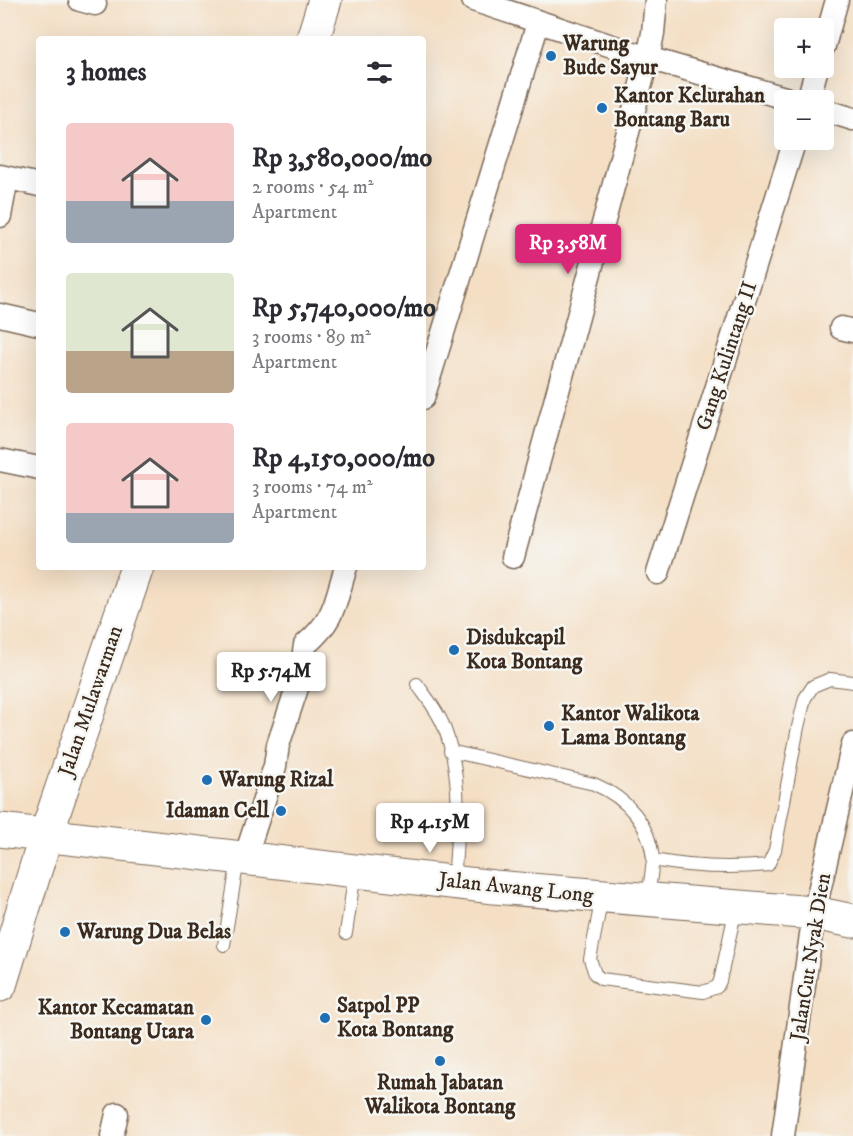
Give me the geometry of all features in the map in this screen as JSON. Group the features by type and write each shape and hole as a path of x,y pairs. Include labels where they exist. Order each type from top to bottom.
{"street":[{"path":"314,36 325,0"},
{"path":"473,0 648,58 774,95"},
{"path":"513,557 648,58 656,0"},
{"path":"832,18 837,0"},
{"path":"426,388 538,23"},
{"path":"834,113 853,119"},
{"name":"Gang Kulintang II","path":"658,573 792,150"},
{"path":"0,216 3,177 36,184"},
{"path":"0,315 36,323"},
{"path":"0,459 36,467"},
{"name":"Jalan Mulawarman","path":"0,985 46,836 136,570"},
{"path":"241,858 275,766 278,745 300,679 305,645 321,632 332,614 345,570"},
{"name":"JalanCut Nyak Dien","path":"783,1136 814,913 853,744"},
{"name":"Jalan Awang Long","path":"0,830 454,882 814,913 853,921"},
{"path":"112,1136 117,1113"}],"lane":[{"path":"653,860 679,865 750,867 768,865 775,850 805,698 813,686 830,679 853,682"},
{"path":"417,684 445,728 455,771 458,821 454,882"},
{"path":"450,750 594,784 612,791 645,827 652,845 653,860 648,900"},
{"path":"224,945 241,858"},
{"path":"346,933 355,870"},
{"path":"603,896 590,958 595,974 601,979 703,992 717,987 720,981 736,907"}],"place":[{"name":"Warung Bude Sayur","path":"551,56"},
{"name":"Kantor Kelurahan Bontang Baru","path":"602,108"},
{"name":"Disdukcapil Kota Bontang","path":"454,650"},
{"name":"Kantor Walikota Lama Bontang","path":"549,726"},
{"name":"Warung Rizal","path":"207,780"},
{"name":"Idaman Cell","path":"281,811"},
{"name":"Warung Dua Belas","path":"65,932"},
{"name":"Satpol PP Kota Bontang","path":"325,1018"},
{"name":"Kantor Kecamatan Bontang Utara","path":"206,1020"},
{"name":"Rumah Jabatan Walikota Bontang","path":"440,1061"}]}
